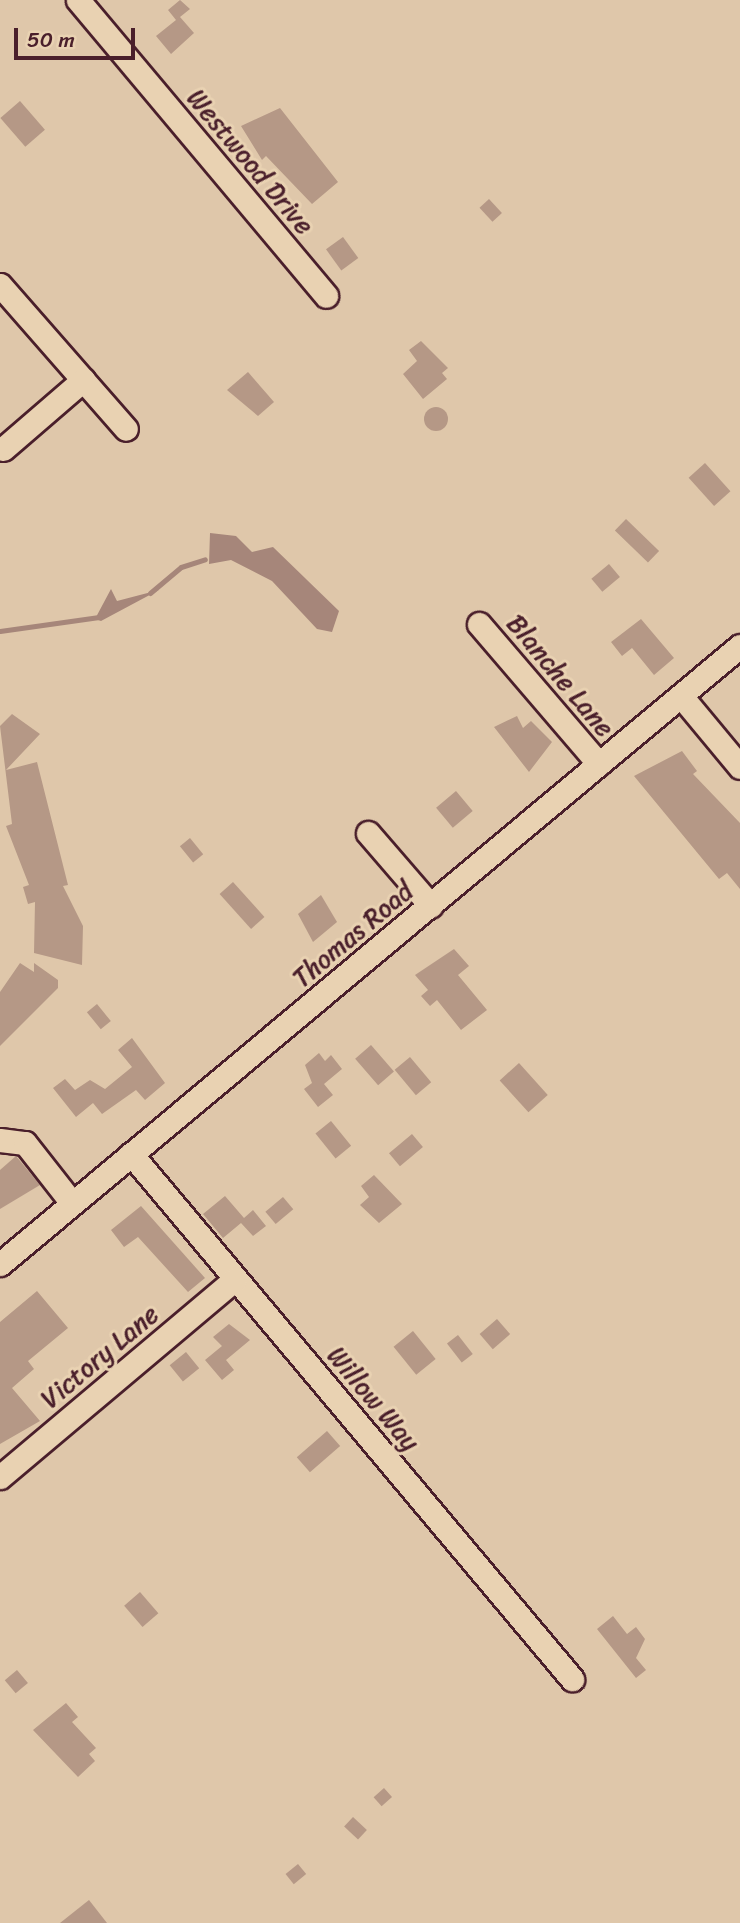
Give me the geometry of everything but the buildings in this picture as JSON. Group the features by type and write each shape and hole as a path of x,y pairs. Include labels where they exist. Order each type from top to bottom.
{"street":[{"name":"Westwood Drive","path":"78,0 326,296"},
{"path":"0,285 126,429"},
{"path":"3,449 83,380"},
{"name":"Blanche Lane","path":"479,624 598,764"},
{"name":"Thomas Road","path":"0,1264 740,646"},
{"path":"681,696 740,767"},
{"path":"368,833 431,906"},
{"path":"0,1140 25,1143 72,1203"},
{"name":"Willow Way","path":"131,1154 572,1679"},
{"name":"Victory Lane","path":"0,1477 235,1279"}],"shaded area":[{"path":"210,533 236,536 252,552 273,547 339,611 332,632 317,629 272,581 231,560 209,564"},
{"path":"111,589 117,601 159,590 101,621 95,619"}],"waterway":[{"path":"150,593 181,567 205,559"},
{"path":"0,631 99,617"}]}
